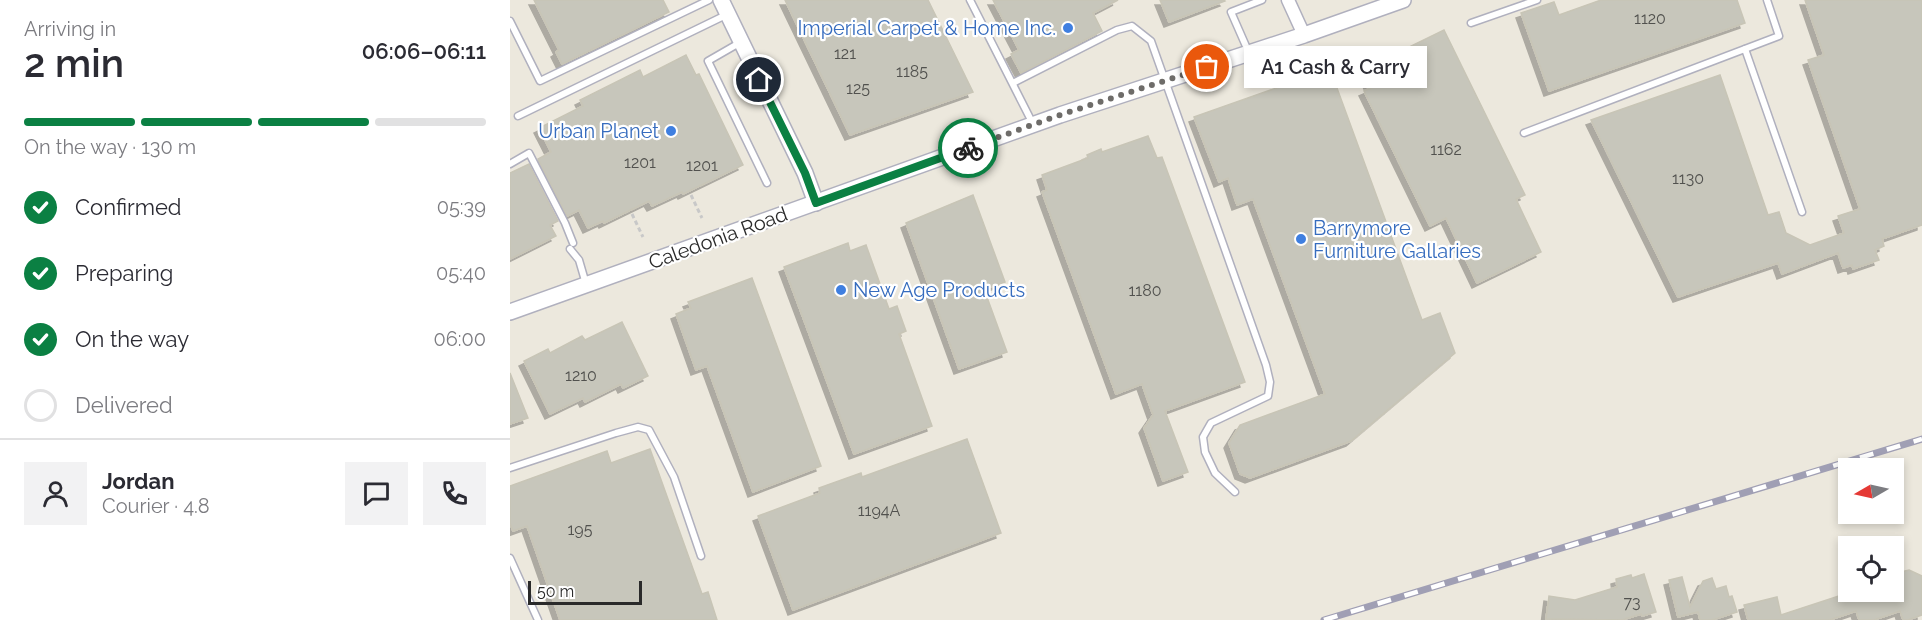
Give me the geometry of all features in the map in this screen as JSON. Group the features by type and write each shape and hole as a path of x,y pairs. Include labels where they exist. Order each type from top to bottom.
{"street":[{"path":"1288,0 1304,35"},
{"name":"Caledonia Road","path":"510,312 1034,125 1403,0"},
{"path":"725,7 805,173 816,203"}],"lane":[{"path":"510,21 540,81 709,0"},
{"path":"970,0 1034,125"},
{"path":"1249,53 1231,12 1262,0"},
{"path":"1471,23 1538,0"},
{"path":"1524,133 1779,36 1767,0"},
{"path":"518,117 725,7"},
{"path":"1012,83 1117,30 1132,26 1150,41 1266,365 1270,382 1268,396 1211,423 1203,437 1205,452 1215,473 1235,492"},
{"path":"741,42 708,60 767,183"},
{"path":"1745,49 1802,212"},
{"path":"510,164 529,153 565,223 571,246 579,260 586,284"},
{"path":"510,468 616,433 638,428 649,430 674,477 701,556"},
{"path":"510,558 538,620"}],"path":[{"path":"691,195 702,218"},
{"path":"632,214 643,237"}],"building":[{"path":"534,0 663,0 669,12 562,64 556,52 559,50"},
{"path":"785,0 928,0 973,92 850,135"},
{"path":"993,0 1118,0 1093,13 1102,31 1021,73 1011,54 1019,50"},
{"path":"1160,0 1224,0 1225,1 1169,22"},
{"path":"1601,0 1737,0 1745,23 1549,91 1521,13 1554,2 1559,15"},
{"path":"1805,0 1922,0 1922,225 1882,239 1884,246 1875,250 1879,260 1853,269 1852,265 1843,268 1838,253 1782,274 1778,263 1678,297 1591,120 1720,75 1768,215 1779,212 1786,233 1810,245 1844,233 1838,216 1860,209 1808,60 1824,55"},
{"path":"1444,30 1525,195 1516,199 1541,252 1477,283 1446,218 1430,226 1364,91 1371,88 1362,70"},
{"path":"686,55 696,75 699,74 743,165 683,194 682,192 652,206 649,201 604,223 603,221 588,228 579,210 567,216 538,159 551,152 539,128 583,106 580,100 640,70 643,77"},
{"path":"1330,69 1422,320 1440,313 1455,353 1351,441 1250,478 1240,474 1229,443 1240,425 1325,394 1253,199 1237,205 1228,178 1219,182 1194,117"},
{"path":"1148,136 1157,158 1162,157 1245,382 1165,411 1188,472 1163,481 1144,428 1153,415 1142,384 1116,394 1042,192 1047,190 1042,175 1088,158 1087,155 1101,149 1102,152"},
{"path":"529,164 558,221 550,225 556,236 510,259 510,173"},
{"path":"973,195 1005,282 984,289 1007,352 959,369 906,223"},
{"path":"848,243 850,251 866,245 889,309 897,306 906,331 899,334 932,426 854,454 784,267"},
{"path":"752,278 821,466 753,492 707,366 696,370 676,314 691,308 688,302"},
{"path":"622,322 648,376 623,388 621,384 585,402 583,398 550,414 524,361 548,349 550,353 582,336 585,340"},
{"path":"510,373 528,418 510,424"},
{"path":"967,439 1001,533 793,610 758,516 820,493 819,488 861,473 862,477"},
{"path":"650,449 702,594 708,592 717,620 560,620 527,526 513,531 510,523 510,486 607,451 611,463"},
{"path":"1909,570 1922,576 1922,615 1908,620 1903,620 1900,611 1874,620 1859,620 1856,611 1830,620 1748,620 1744,605 1777,597 1781,615 1838,596 1838,602 1904,602 1904,571"},
{"path":"1644,574 1656,612 1622,620 1546,619 1549,596 1575,600 1617,587 1616,579 1631,575 1632,578"},
{"path":"1682,577 1690,607 1703,581 1712,578 1716,589 1726,586 1737,612 1712,620 1700,620 1698,612 1678,617 1669,580"}],"railway":[{"path":"1324,620 1922,439"}],"way so far":[{"path":"968,148 1207,67"}],"place":[{"name":"Imperial Carpet & Home Inc.","path":"1068,28"},
{"name":"A1 Cash & Carry","path":"1207,67"},
{"name":"Urban Planet","path":"671,131"},
{"name":"Barrymore Furniture Gallaries","path":"1301,239"},
{"name":"New Age Products","path":"841,290"}],"route":[{"path":"759,80 805,173 816,203 968,148"}]}
